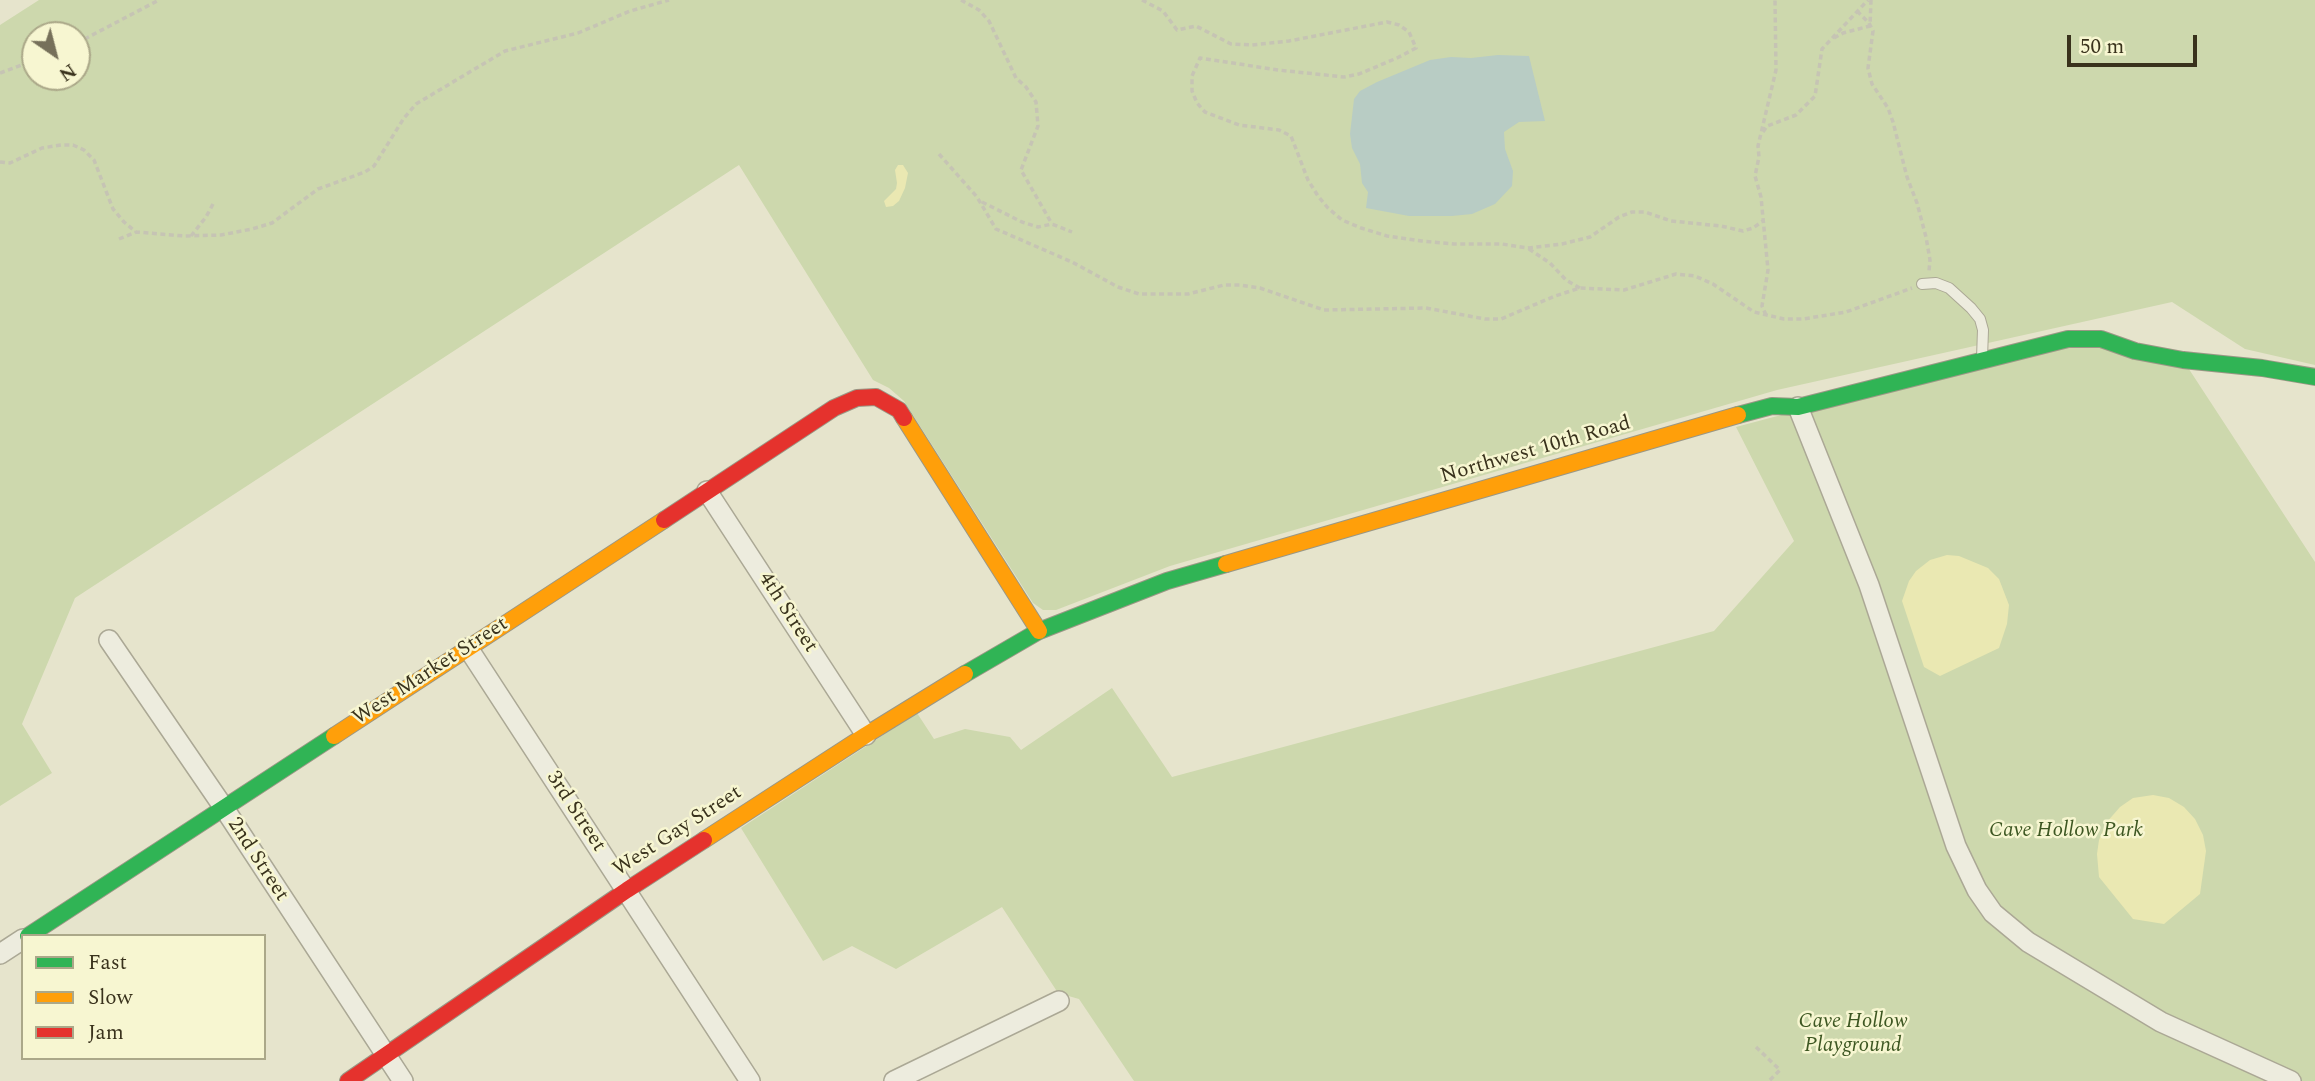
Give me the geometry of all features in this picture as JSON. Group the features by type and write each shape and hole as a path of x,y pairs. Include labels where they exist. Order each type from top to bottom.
{"street":[{"name":"Northwest 10th Road","path":"1038,631 1167,581 1718,420 1772,406 1798,407 2052,342 2068,339 2101,340 2135,351 2183,360 2262,368 2315,377"},
{"name":"West Market Street","path":"31,934 834,408 858,398 876,397 899,410 1038,631"},
{"path":"1798,407 1869,584 1956,846 1977,890 1993,914 2028,942 2161,1022 2291,1081"},
{"name":"4th Street","path":"707,492 866,735"},
{"name":"West Gay Street","path":"348,1081 627,890 866,735 1038,631"},
{"name":"2nd Street","path":"109,640 224,808 404,1081"},
{"name":"3rd Street","path":"468,648 750,1081"},
{"path":"0,954 21,940"},
{"path":"894,1081 1059,1001"}],"lane":[{"path":"1922,284 1936,283 1949,288 1980,319 1983,330 1982,359"}],"path":[{"path":"91,36 159,0"},
{"path":"120,239 136,232 221,235 272,223 318,189 365,172 374,166 416,104 505,51 578,33 630,11 669,0"},
{"path":"961,0 979,10 989,21 1016,78 1036,102 1038,126 1021,170 1052,224"},
{"path":"1142,0 1163,11 1177,30 1196,26 1231,44 1289,41 1387,22 1399,25 1409,32 1416,48 1359,74 1344,77 1304,73 1200,58 1192,76 1192,91 1205,112 1239,125 1279,130 1292,136 1308,180 1328,208 1342,220 1387,236 1454,244 1502,244 1528,248 1590,237 1619,217 1632,212 1646,212 1671,221 1743,231 1763,221"},
{"path":"1766,315 1762,306 1768,270 1761,197 1755,176 1761,134 1776,70 1775,0"},
{"path":"1761,134 1767,126 1796,114 1815,96 1822,49 1867,1"},
{"path":"1867,1 1870,26"},
{"path":"939,154 980,201 996,229 1072,262 1118,287 1139,294 1188,294 1224,285 1240,285 1260,288 1324,310 1426,309 1485,319 1501,319 1580,288 1624,290 1676,274 1695,276 1713,284 1754,312 1784,319 1803,319 1846,312 1922,284 1929,270 1930,260 1917,204 1907,177 1894,122 1872,84 1868,68 1873,31 1857,11"},
{"path":"1830,40 1843,33 1870,26"},
{"path":"0,73 21,65"},
{"path":"0,162 10,163 42,148 61,145 73,145 84,150 94,160 113,209 136,232"},
{"path":"980,201 1022,222 1038,227 1052,224 1072,232"},
{"path":"191,236 213,204"},
{"path":"1528,248 1550,263 1566,280 1580,288"},
{"path":"1756,1047 1780,1070 1769,1081"}],"green space":[{"path":"39,0 2315,0 2315,365 2245,349 2172,302 1777,390 1170,566 1056,610 1043,610 1033,603 904,401 889,388 873,380 739,165 75,598 22,724 52,773 0,806 0,25"},
{"name":"Cave Hollow Park","path":"2068,339 2183,360 2315,562 2315,1081 1134,1081 1079,999 1058,993 1002,907 896,969 852,946 823,961 741,828 917,713 934,739 965,729 1010,737 1021,750 1112,688 1172,777 1714,631 1794,541 1736,427"}],"sand":[{"path":"898,165 903,165 908,173 905,188 899,201 886,207 884,201 896,189 895,170"},
{"path":"1947,555 1959,556 1988,568 1999,579 2009,605 2007,624 1999,648 1940,676 1924,667 1902,601 1909,581 1916,571 1930,560"},
{"path":"2153,795 2169,798 2184,807 2195,819 2203,835 2206,851 2200,894 2164,924 2133,919 2099,877 2097,854 2106,823 2120,807 2133,798"}],"shaded area":[{"path":"1498,55 1529,56 1545,121 1519,122 1504,132 1505,149 1513,171 1512,186 1495,204 1472,214 1409,216 1366,208 1368,192 1362,183 1360,164 1352,148 1350,134 1354,99 1360,91 1430,60"}],"traffic: fast":[{"path":"1738,415 1772,406 1798,407 2068,339 2101,339 2135,351 2183,360 2262,368 2315,377"},
{"path":"965,674 1039,631 1167,581 1226,564"},
{"path":"31,934 334,736"}],"traffic: slow":[{"path":"1226,564 1738,415"},
{"path":"904,418 1039,631"},
{"path":"334,736 664,520"},
{"path":"704,840 965,674"}],"traffic: jam":[{"path":"664,520 834,408 857,398 876,397 899,410 904,418"},
{"path":"348,1081 704,840"}],"park label":[{"name":"Cave Hollow Playground","path":"1853,1035"}]}
